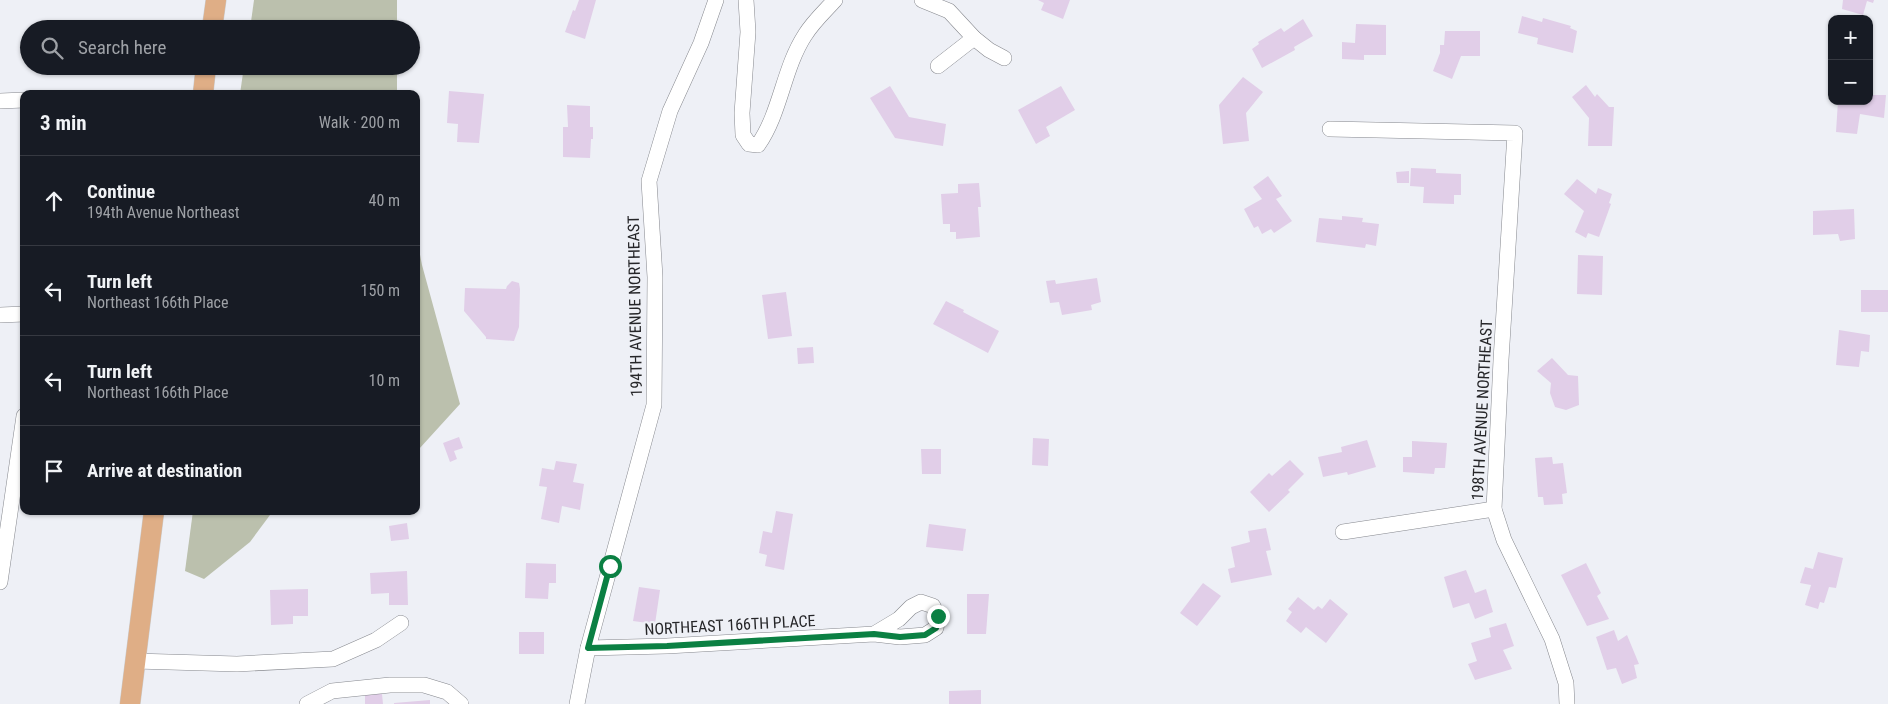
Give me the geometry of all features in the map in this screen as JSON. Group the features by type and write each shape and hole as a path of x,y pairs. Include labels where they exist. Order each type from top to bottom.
{"main road":[{"path":"213,20 216,0"},
{"path":"203,90 205,75"},
{"path":"130,704 153,515"}],"street":[{"name":"194TH AVENUE NORTHEAST","path":"577,704 588,648 654,405 655,277 649,181 670,110 701,43 716,0"},
{"path":"746,0 748,32 742,105 743,135 749,144 758,144 768,132 790,69 805,35 835,0"},
{"path":"922,0 949,11 974,38 989,50 1004,58"},
{"path":"938,66 974,38"},
{"path":"0,101 20,100"},
{"name":"198TH AVENUE NORTHEAST","path":"1330,129 1515,133 1494,509 1504,540 1552,639 1566,683 1567,704"},
{"path":"0,315 20,314"},
{"path":"0,582 20,444"},
{"path":"1343,532 1494,509"},
{"path":"135,661 237,664 332,659 376,640 402,623"},
{"name":"NORTHEAST 166TH PLACE","path":"588,648 667,646 874,634"},
{"path":"307,704 332,691 390,685 424,685 447,692 461,704"}],"green space":[{"path":"254,0 397,0 397,20 251,20"},
{"path":"243,75 397,75 397,90 241,90"},
{"path":"420,255 422,265 460,404 420,448"},
{"path":"192,515 270,515 250,542 204,579 185,571"}],"building":[{"path":"579,0 596,0 585,39 565,32"},
{"path":"1038,0 1070,0 1063,19 1041,10 1044,3"},
{"path":"1843,0 1874,0 1873,3 1867,1 1863,15 1842,9"},
{"path":"1522,16 1542,22 1543,18 1571,26 1570,28 1577,31 1573,53 1537,44 1538,38 1518,33"},
{"path":"1303,19 1313,36 1294,47 1295,50 1262,68 1252,49 1259,44 1258,42 1281,28 1284,32"},
{"path":"1356,24 1386,25 1386,55 1364,55 1364,60 1342,59 1342,42 1355,43"},
{"path":"1445,31 1480,31 1480,56 1461,56 1452,79 1433,71 1440,53 1440,45 1444,45"},
{"path":"1243,77 1263,92 1246,113 1249,141 1223,144 1219,105"},
{"path":"1586,85 1595,97 1597,94 1609,107 1614,107 1612,146 1588,146 1589,118 1572,97"},
{"path":"890,86 909,117 946,124 943,146 895,138 870,98"},
{"path":"1061,86 1075,110 1046,127 1050,136 1036,144 1018,110"},
{"path":"449,91 484,94 479,143 457,142 458,124 447,123"},
{"path":"1873,95 1886,95 1884,118 1860,114 1857,134 1836,132 1838,105 1873,105"},
{"path":"567,105 590,106 590,127 593,127 593,139 591,139 590,158 563,157 563,127 568,127"},
{"path":"1411,168 1436,169 1436,173 1461,174 1461,195 1454,195 1454,204 1423,203 1424,187 1410,186"},
{"path":"1409,171 1409,183 1397,183 1396,172"},
{"path":"1268,176 1282,196 1276,199 1292,221 1274,233 1271,229 1262,234 1258,226 1254,228 1244,209 1262,199 1253,187"},
{"path":"1577,179 1596,194 1598,188 1612,194 1609,203 1611,204 1599,237 1588,233 1586,238 1575,232 1584,211 1564,194"},
{"path":"979,183 981,207 978,207 980,237 956,239 956,232 950,232 950,224 943,224 941,194 958,193 958,184"},
{"path":"1854,209 1855,239 1840,241 1838,234 1813,235 1813,211"},
{"path":"1342,216 1363,218 1362,222 1379,224 1376,246 1366,244 1365,248 1316,242 1319,218 1342,220"},
{"path":"1578,255 1603,256 1602,295 1577,294"},
{"path":"1097,278 1101,302 1091,305 1092,310 1062,315 1059,302 1050,303 1046,281 1055,280 1056,284"},
{"path":"512,281 519,283 520,289 519,327 514,341 486,339 464,311 465,288 506,289"},
{"path":"1861,290 1888,290 1888,312 1861,312"},
{"path":"786,292 792,336 768,339 762,295"},
{"path":"946,301 999,331 988,353 933,324"},
{"path":"1839,330 1870,335 1869,352 1861,351 1859,367 1836,365"},
{"path":"813,347 814,363 798,364 797,348"},
{"path":"1552,358 1568,375 1578,376 1579,405 1566,410 1555,407 1550,393 1551,383 1537,371"},
{"path":"459,437 463,448 454,451 457,459 450,462 443,443"},
{"path":"1033,438 1049,439 1048,466 1032,465"},
{"path":"1367,440 1376,467 1348,475 1347,472 1323,477 1318,457 1342,452 1341,447"},
{"path":"1412,441 1447,443 1445,468 1435,468 1434,474 1403,472 1403,457 1412,457"},
{"path":"921,449 941,449 941,474 922,474"},
{"path":"1552,457 1553,464 1563,463 1567,493 1562,494 1563,504 1544,505 1543,497 1538,497 1535,458"},
{"path":"1290,460 1304,474 1288,490 1290,492 1269,512 1250,492 1269,473 1272,476"},
{"path":"556,461 577,464 573,482 584,484 580,510 562,506 559,523 541,519 547,487 539,486 542,468 554,470"},
{"path":"776,511 793,514 784,570 765,566 767,555 759,553 763,531 772,533"},
{"path":"407,523 409,539 391,541 389,526"},
{"path":"929,524 966,529 963,551 926,547"},
{"path":"1266,528 1271,550 1266,551 1272,575 1231,583 1228,569 1235,567 1231,547 1250,542 1248,531"},
{"path":"1818,552 1843,558 1836,588 1829,587 1824,603 1820,602 1818,609 1805,605 1811,585 1800,583 1805,567 1813,569"},
{"path":"526,563 556,564 556,583 549,583 548,599 525,598"},
{"path":"1586,563 1601,593 1597,596 1609,619 1587,626 1561,575"},
{"path":"1466,570 1475,593 1486,589 1493,612 1475,619 1469,603 1453,608 1444,577"},
{"path":"407,571 408,605 389,605 389,593 371,594 370,573"},
{"path":"1203,583 1221,596 1197,626 1180,613"},
{"path":"639,587 660,590 655,624 633,621"},
{"path":"308,589 308,616 293,616 293,624 271,625 270,590"},
{"path":"967,594 989,594 986,634 967,634"},
{"path":"1298,597 1314,610 1318,606 1322,609 1330,599 1348,614 1326,643 1306,627 1301,633 1286,621 1292,612 1288,609"},
{"path":"1506,623 1514,646 1503,650 1512,669 1475,680 1468,664 1477,661 1471,643 1491,637 1489,628"},
{"path":"1614,630 1618,641 1627,635 1639,664 1634,665 1637,678 1622,684 1616,668 1607,670 1596,637"},
{"path":"519,632 544,632 544,654 519,654"},
{"path":"981,690 981,704 949,704 949,691"},
{"path":"365,694 382,694 383,704 365,704"},
{"path":"430,700 430,704 394,704 394,703"}],"route":[{"path":"610,566 588,648 667,646 874,634 900,637 925,635 936,628 938,616"}]}
